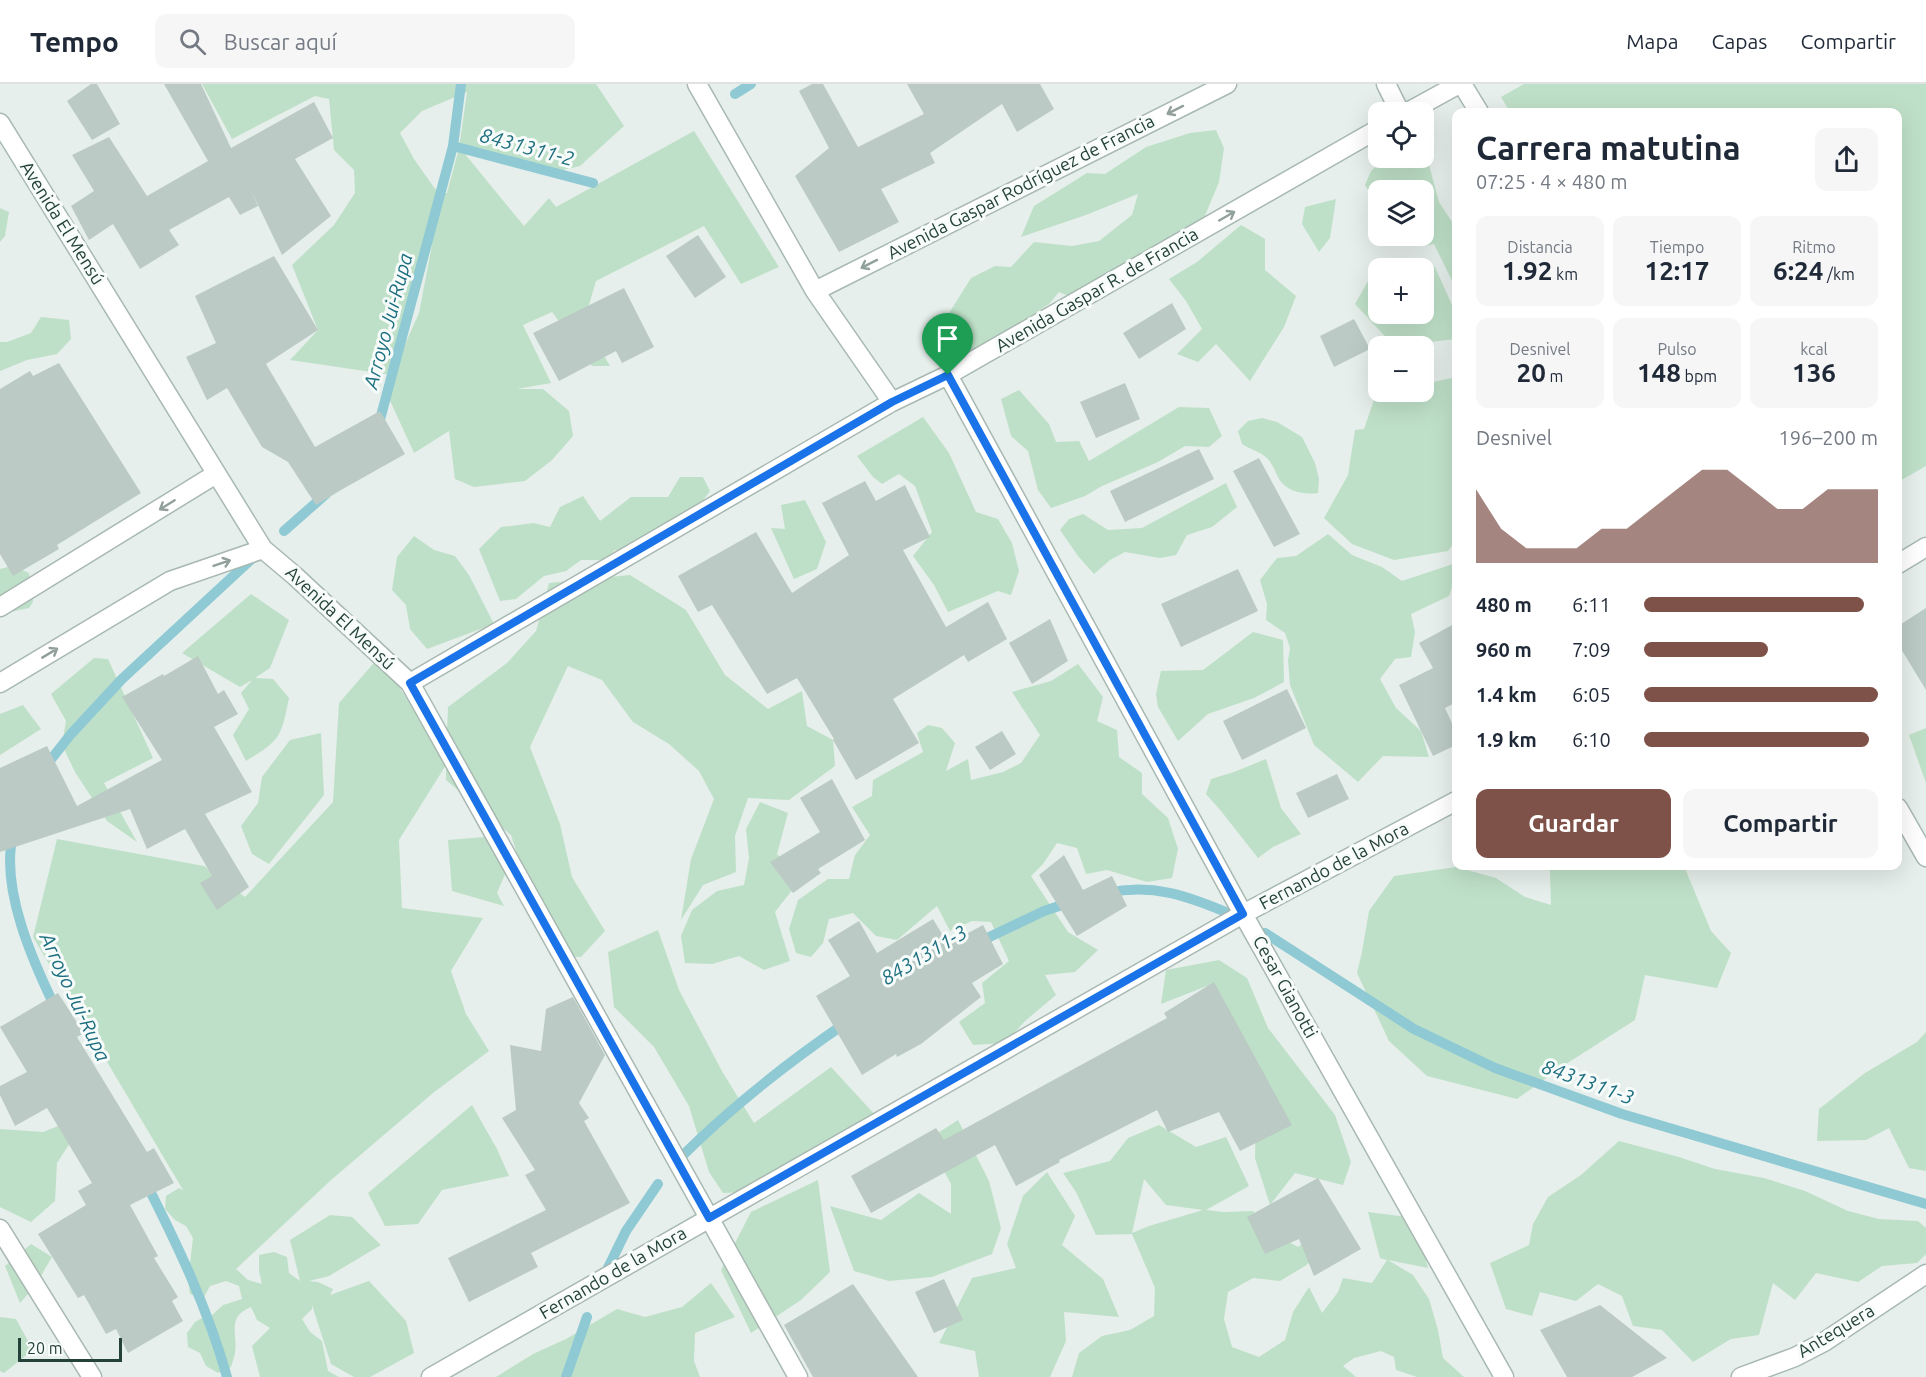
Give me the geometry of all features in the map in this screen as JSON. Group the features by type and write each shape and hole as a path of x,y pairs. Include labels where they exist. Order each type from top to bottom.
{"street":[{"path":"697,84 815,291 892,402"},
{"name":"Avenida Gaspar Rodríguez de Francia","path":"815,291 1227,84"},
{"path":"1386,84 1395,102"},
{"path":"1427,102 1460,84 1476,108"},
{"name":"Avenida El Mensú","path":"0,123 263,549 410,683 798,1377"},
{"name":"Avenida Gaspar R. de Francia","path":"410,683 892,402 948,375 1368,135"},
{"name":"Cesar Gianotti","path":"948,375 1243,914 1504,1377"},
{"path":"0,607 216,474"},
{"path":"1902,562 1926,548"},
{"path":"0,683 170,581 263,549"},
{"name":"Fernando de la Mora","path":"431,1377 1243,914 1452,803"},
{"path":"1902,815 1926,857"},
{"path":"0,1229 92,1377"},
{"name":"Antequera","path":"1741,1377 1795,1357 1824,1342 1926,1274"}],"green space":[{"path":"202,84 596,84 624,126 580,166 550,173 460,148 524,226 549,198 556,207 694,131 779,267 741,284 704,226 596,281 584,322 610,366 592,366 552,312 523,325 551,383 517,389 543,389 569,411 573,436 552,460 525,481 474,487 455,479 449,431 414,453 387,394 392,375 290,360 318,330 292,265 334,225 355,193 354,170 334,150 329,99 315,96 232,139","holes":["467,92 459,148 447,193 438,193 414,159 400,133 422,111","432,245 419,313 394,369 424,255"]},
{"path":"1524,84 1926,84 1926,466 1902,480 1902,108 1508,108 1501,97"},
{"path":"1216,130 1224,148 1219,182 1204,218 1190,235 1079,301 1059,292 1049,304 971,355 947,358 925,342 946,318 971,278 995,266 1011,267 1034,242 1072,246 1099,241 1132,215 1138,194 1021,237 1034,206 1087,173 1105,174 1146,147 1190,133"},
{"path":"1374,168 1430,168 1433,180 1368,180 1368,190 1365,185"},
{"path":"1434,183 1439,202 1452,222 1452,281 1434,244"},
{"path":"1336,199 1330,238 1319,252 1302,224 1305,207"},
{"path":"0,208 9,212 5,236 0,242"},
{"path":"1241,225 1265,239 1265,270 1296,296 1284,327 1250,381 1216,344 1198,362 1177,354 1202,329 1186,301 1169,279 1197,262"},
{"path":"1435,267 1452,305 1452,339 1434,341 1434,336 1385,336 1374,324 1434,324"},
{"path":"1368,281 1368,318 1355,304"},
{"path":"41,317 69,320 71,339 57,354 27,360 0,371 0,342 7,342 31,333"},
{"path":"1452,378 1452,546 1448,551 1394,560 1352,544 1324,518 1348,475 1355,430 1364,429 1373,402 1434,402 1434,382"},
{"path":"1019,390 1049,424 1056,442 1079,441 1089,461 1179,407 1209,408 1222,436 1209,447 1185,446 1158,462 1102,486 1085,496 1051,508 1038,490 1028,451 1011,436 1001,399"},
{"path":"923,417 949,453 976,512 998,519 1012,543 1019,571 1011,595 998,591 948,612 934,585 913,556 932,532 915,486 899,474 882,484 873,477 857,456"},
{"path":"1262,418 1277,422 1302,437 1315,463 1319,479 1318,493 1302,493 1286,487 1267,458 1242,444 1238,431 1248,421"},
{"path":"680,477 703,477 710,491 693,514 635,554 615,550 605,560 581,560 566,571 544,576 516,599 500,601 479,549 501,527 534,523 550,527 560,507 583,496 600,521 631,497 668,497"},
{"path":"1226,483 1237,507 1212,527 1187,535 1176,555 1160,558 1125,552 1110,560 1094,574 1060,530 1069,519 1083,514 1108,530 1142,528"},
{"path":"805,500 826,542 817,569 794,579 771,528 785,529 781,505"},
{"path":"1328,534 1352,555 1382,567 1402,581 1452,564 1452,587 1449,596 1411,614 1415,632 1411,657 1395,659 1380,679 1396,708 1421,731 1429,757 1383,756 1358,782 1314,745 1290,685 1288,660 1290,648 1285,633 1266,620 1267,604 1260,580 1277,558 1296,556"},
{"path":"414,536 434,550 455,556 469,575 494,624 427,649 410,629 406,605 392,590 397,557"},
{"path":"12,566 29,573 33,602 29,608 0,614 0,569"},
{"path":"630,575 686,610 725,675 768,709 802,691 807,726 833,740 835,766 789,800 748,798 735,836 736,872 703,885 681,920 691,859 714,799 699,771 669,744 633,722 602,680 568,666 530,747 560,824 572,877 605,931 581,957 550,956 511,835 446,780 446,765 399,840 402,908 483,918 451,971 466,1014 489,1051 433,1093 330,1181 236,1269 248,1280 262,1284 259,1255 274,1252 287,1257 289,1273 300,1281 290,1240 330,1215 352,1217 381,1245 329,1276 309,1281 318,1282 333,1289 330,1295 369,1281 406,1321 414,1353 370,1377 354,1377 331,1364 312,1305 312,1309 302,1319 310,1332 322,1341 328,1371 339,1377 260,1377 252,1346 270,1328 257,1320 251,1307 243,1311 236,1321 236,1346 231,1367 218,1373 206,1366 200,1353 188,1347 187,1333 195,1322 207,1315 211,1316 223,1305 242,1299 239,1286 226,1281 210,1286 203,1299 190,1294 188,1280 193,1238 186,1226 175,1220 165,1209 166,1196 179,1188 183,1190 33,937 57,839 204,866 245,897 333,802 339,703 379,657 446,757 448,707 507,663 536,631 549,583"},
{"path":"251,594 289,620 270,668 255,678 273,679 289,698 278,736 266,748 246,761 233,735 249,709 241,693 252,680 240,687 182,653"},
{"path":"1253,632 1283,640 1284,682 1254,698 1208,714 1178,741 1158,707 1156,694 1161,671 1203,670"},
{"path":"94,658 108,659 153,758 104,783 137,842 107,821 75,772 62,745 66,721 51,694"},
{"path":"1078,664 1103,697 1097,721 1117,730 1119,757 1142,773 1142,794 1168,818 1178,849 1172,878 1147,882 1107,870 1086,874 1077,848 1057,843 1043,864 1031,876 1068,932 1098,950 1075,972 1045,975 1056,995 1025,1021 1005,1043 973,1045 959,1022 985,1003 982,983 1009,961 991,922 972,921 950,931 937,906 897,940 876,936 853,913 829,919 823,943 811,957 796,953 789,929 798,900 828,879 849,879 855,855 870,835 852,807 872,796 873,780 923,752 917,733 928,725 942,728 955,743 946,771 968,759 971,780 1003,772 1021,763 1040,735 1012,692 1051,681"},
{"path":"23,705 41,729 0,755 0,714"},
{"path":"1926,728 1926,783 1909,735"},
{"path":"321,733 324,795 269,864 252,854 241,826 258,803 262,777 290,740"},
{"path":"1266,759 1281,808 1301,834 1273,847 1258,858 1206,794 1211,779"},
{"path":"760,802 788,813 777,854 797,876 793,889 775,912 790,961 764,970 739,956 712,964 685,963 681,936 692,910 717,891 744,885 749,858 746,829"},
{"path":"484,837 508,867 497,893 504,906 452,891 448,840"},
{"path":"1452,868 1452,870 1467,870 1496,878 1525,897 1551,905 1550,870 1686,870 1711,931 1731,953 1717,988 1645,975 1635,1020 1566,1064 1517,1099 1427,1076 1389,1041 1357,973 1369,911 1394,876"},
{"path":"658,930 679,990 723,1073 754,1123 831,1067 878,1118 747,1192 723,1193 709,1172 689,1106 654,1047 614,1007 608,952"},
{"path":"1219,960 1247,978 1268,1028 1335,1115 1351,1162 1343,1185 1295,1173 1270,1205 1255,1158 1256,1113 1207,986 1161,1004 1166,970"},
{"path":"1926,1032 1926,1171 1909,1168 1889,1128 1866,1140 1817,1141 1819,1109 1865,1073 1917,1042"},
{"path":"472,1105 497,1149 509,1176 442,1190 418,1224 385,1226 368,1193"},
{"path":"89,1114 57,1163 55,1201 31,1222 0,1207 0,1129 43,1132"},
{"path":"958,1120 989,1181 1001,1228 992,1254 932,1277 889,1281 854,1271 830,1206 881,1220 919,1193 951,1214 951,1184 927,1140"},
{"path":"1159,1125 1196,1147 1226,1137 1249,1186 1206,1210 1253,1211 1272,1233 1298,1247 1322,1228 1316,1257 1305,1266 1280,1281 1253,1278 1228,1292 1224,1319 1232,1347 1259,1357 1285,1340 1293,1312 1309,1287 1322,1313 1338,1292 1343,1278 1372,1283 1387,1260 1380,1258 1368,1212 1415,1218 1428,1268 1388,1260 1413,1275 1429,1299 1443,1358 1464,1377 1417,1377 1396,1370 1394,1357 1381,1351 1354,1358 1343,1366 1356,1377 1072,1377 1079,1353 1102,1336 1130,1330 1154,1316 1155,1288 1132,1234 1096,1235 1076,1192 1063,1173 1110,1161 1128,1138","holes":["1144,1179 1166,1205 1203,1210 1132,1233"]},
{"path":"1619,1141 1715,1169 1764,1178 1805,1191 1848,1211 1879,1219 1918,1221 1926,1228 1926,1254 1917,1263 1882,1266 1858,1282 1816,1273 1795,1300 1773,1283 1759,1335 1731,1339 1693,1362 1662,1330 1633,1326 1622,1296 1598,1284 1576,1301 1540,1292 1532,1316 1506,1309 1490,1263 1529,1245 1533,1224 1548,1197 1581,1175"},
{"path":"1047,1172 1075,1216 1062,1245 1103,1279 1119,1317 1064,1312 1066,1341 1050,1377 979,1377 975,1351 939,1343 972,1278 1016,1268 1007,1244 1023,1196"},
{"path":"818,1180 830,1272 801,1300 751,1333 721,1270 751,1212"},
{"path":"31,1244 52,1257 35,1286 20,1303 5,1266"},
{"path":"711,1283 735,1317 695,1333 694,1361 700,1377 496,1377 533,1354 566,1339 617,1309 645,1317 682,1307"},
{"path":"0,1317 16,1319 33,1350 4,1373 0,1371"}],"building":[{"path":"91,84 97,84 120,124 92,140 67,101"},
{"path":"164,84 201,84 231,148 314,102 333,138 295,159 331,216 282,255 249,186 258,206 240,215 229,197 169,230 179,245 140,269 113,224 89,240 71,206 94,191 72,155 109,137 147,196 208,161"},
{"path":"812,84 823,84 858,147 924,114 907,84 1040,84 1054,109 1017,132 1002,104 930,153 935,163 881,189 899,222 839,252 795,176 829,148 799,91"},
{"path":"698,235 726,277 695,298 666,256"},
{"path":"274,256 318,330 266,364 315,447 380,411 405,454 316,505 288,462 262,447 227,388 207,400 186,357 216,343 195,296"},
{"path":"624,288 654,347 622,363 616,351 559,381 533,333"},
{"path":"1172,303 1186,329 1139,359 1123,333"},
{"path":"1354,319 1368,345 1368,350 1334,367 1320,336"},
{"path":"59,363 141,493 57,545 59,549 13,576 0,554 0,389 30,371 33,376"},
{"path":"1125,383 1140,419 1096,438 1080,402"},
{"path":"1199,449 1214,479 1125,522 1110,491"},
{"path":"1259,458 1300,534 1274,547 1233,471"},
{"path":"865,481 876,501 905,485 930,537 903,550 946,627 988,602 1007,639 968,662 964,655 893,699 919,743 856,780 797,678 767,694 712,605 698,612 678,576 756,532 792,593 849,555 822,503"},
{"path":"1238,569 1258,611 1181,647 1161,604"},
{"path":"1926,608 1926,690 1902,651 1902,623"},
{"path":"1050,619 1068,661 1032,684 1009,643"},
{"path":"1452,625 1452,704 1445,708 1452,723 1452,747 1433,756 1399,685 1433,668 1419,643"},
{"path":"198,656 218,694 224,690 238,714 214,727 252,792 205,814 249,887 217,910 200,883 212,876 185,829 147,849 130,809 0,852 0,768 47,746 77,806 162,760 122,697"},
{"path":"1287,689 1306,728 1242,760 1223,721"},
{"path":"1002,731 1016,754 990,770 975,747"},
{"path":"1337,774 1349,799 1308,818 1296,793"},
{"path":"832,779 865,840 818,869 821,873 793,893 770,862 820,832 800,798"},
{"path":"1064,855 1083,890 1112,876 1127,906 1077,936 1039,875"},
{"path":"933,919 948,944 983,925 1003,964 972,983 981,997 921,1044 897,1057 896,1054 862,1075 816,996 850,976 828,940 859,921 877,953"},
{"path":"1214,982 1292,1125 1240,1151 1219,1112 1168,1132 1157,1110 1059,1160 1060,1162 1016,1186 995,1145 871,1213 851,1176 936,1128 944,1140 1167,1018 1164,1013"},
{"path":"58,993 84,1033 77,1037 147,1152 154,1148 174,1183 130,1205 158,1256 154,1258 178,1297 172,1301 183,1321 128,1353 116,1329 106,1334 84,1295 78,1298 38,1234 86,1205 78,1191 92,1183 47,1108 15,1126 0,1095 0,1086 27,1072 0,1027"},
{"path":"573,997 605,1055 579,1103 589,1118 584,1121 630,1203 531,1253 538,1267 469,1302 448,1258 546,1210 525,1175 535,1170 502,1118 516,1110 510,1045 541,1051 546,1009"},
{"path":"1318,1178 1361,1249 1314,1276 1299,1239 1265,1254 1247,1217"},
{"path":"944,1279 963,1320 934,1333 915,1292"},
{"path":"853,1284 918,1377 813,1377 784,1325"},
{"path":"1600,1305 1667,1358 1632,1377 1567,1377 1540,1330"}],"waterway":[{"name":"Arroyo Jui-Rupa","path":"378,427 453,146 461,84"},
{"name":"8431311-2","path":"735,94 751,84"},
{"name":"8431311-2","path":"453,146 593,183"},
{"name":"Arroyo Jui-Rupa","path":"284,531 326,494"},
{"name":"Arroyo Jui-Rupa","path":"45,767 71,734 122,679 256,555"},
{"name":"Arroyo Jui-Rupa","path":"13,835 10,856 15,901 29,947 56,1009"},
{"name":"8431311-3","path":"1107,893 1123,890 1155,890 1199,901 1228,913"},
{"name":"8431311-3","path":"979,942 1044,911 1071,902"},
{"name":"8431311-3","path":"1265,933 1414,1029 1495,1068 1622,1114 1926,1204"},
{"name":"8431311-3","path":"679,1159 760,1086 847,1022"},
{"name":"Arroyo Jui-Rupa","path":"146,1183 191,1278 211,1327 227,1377"},
{"name":"8431311-3","path":"605,1274 626,1231 658,1184"},
{"name":"8431311-3","path":"566,1377 587,1317"}],"route":[{"path":"948,375 1243,914 709,1218 410,683 892,402 948,375"}]}
